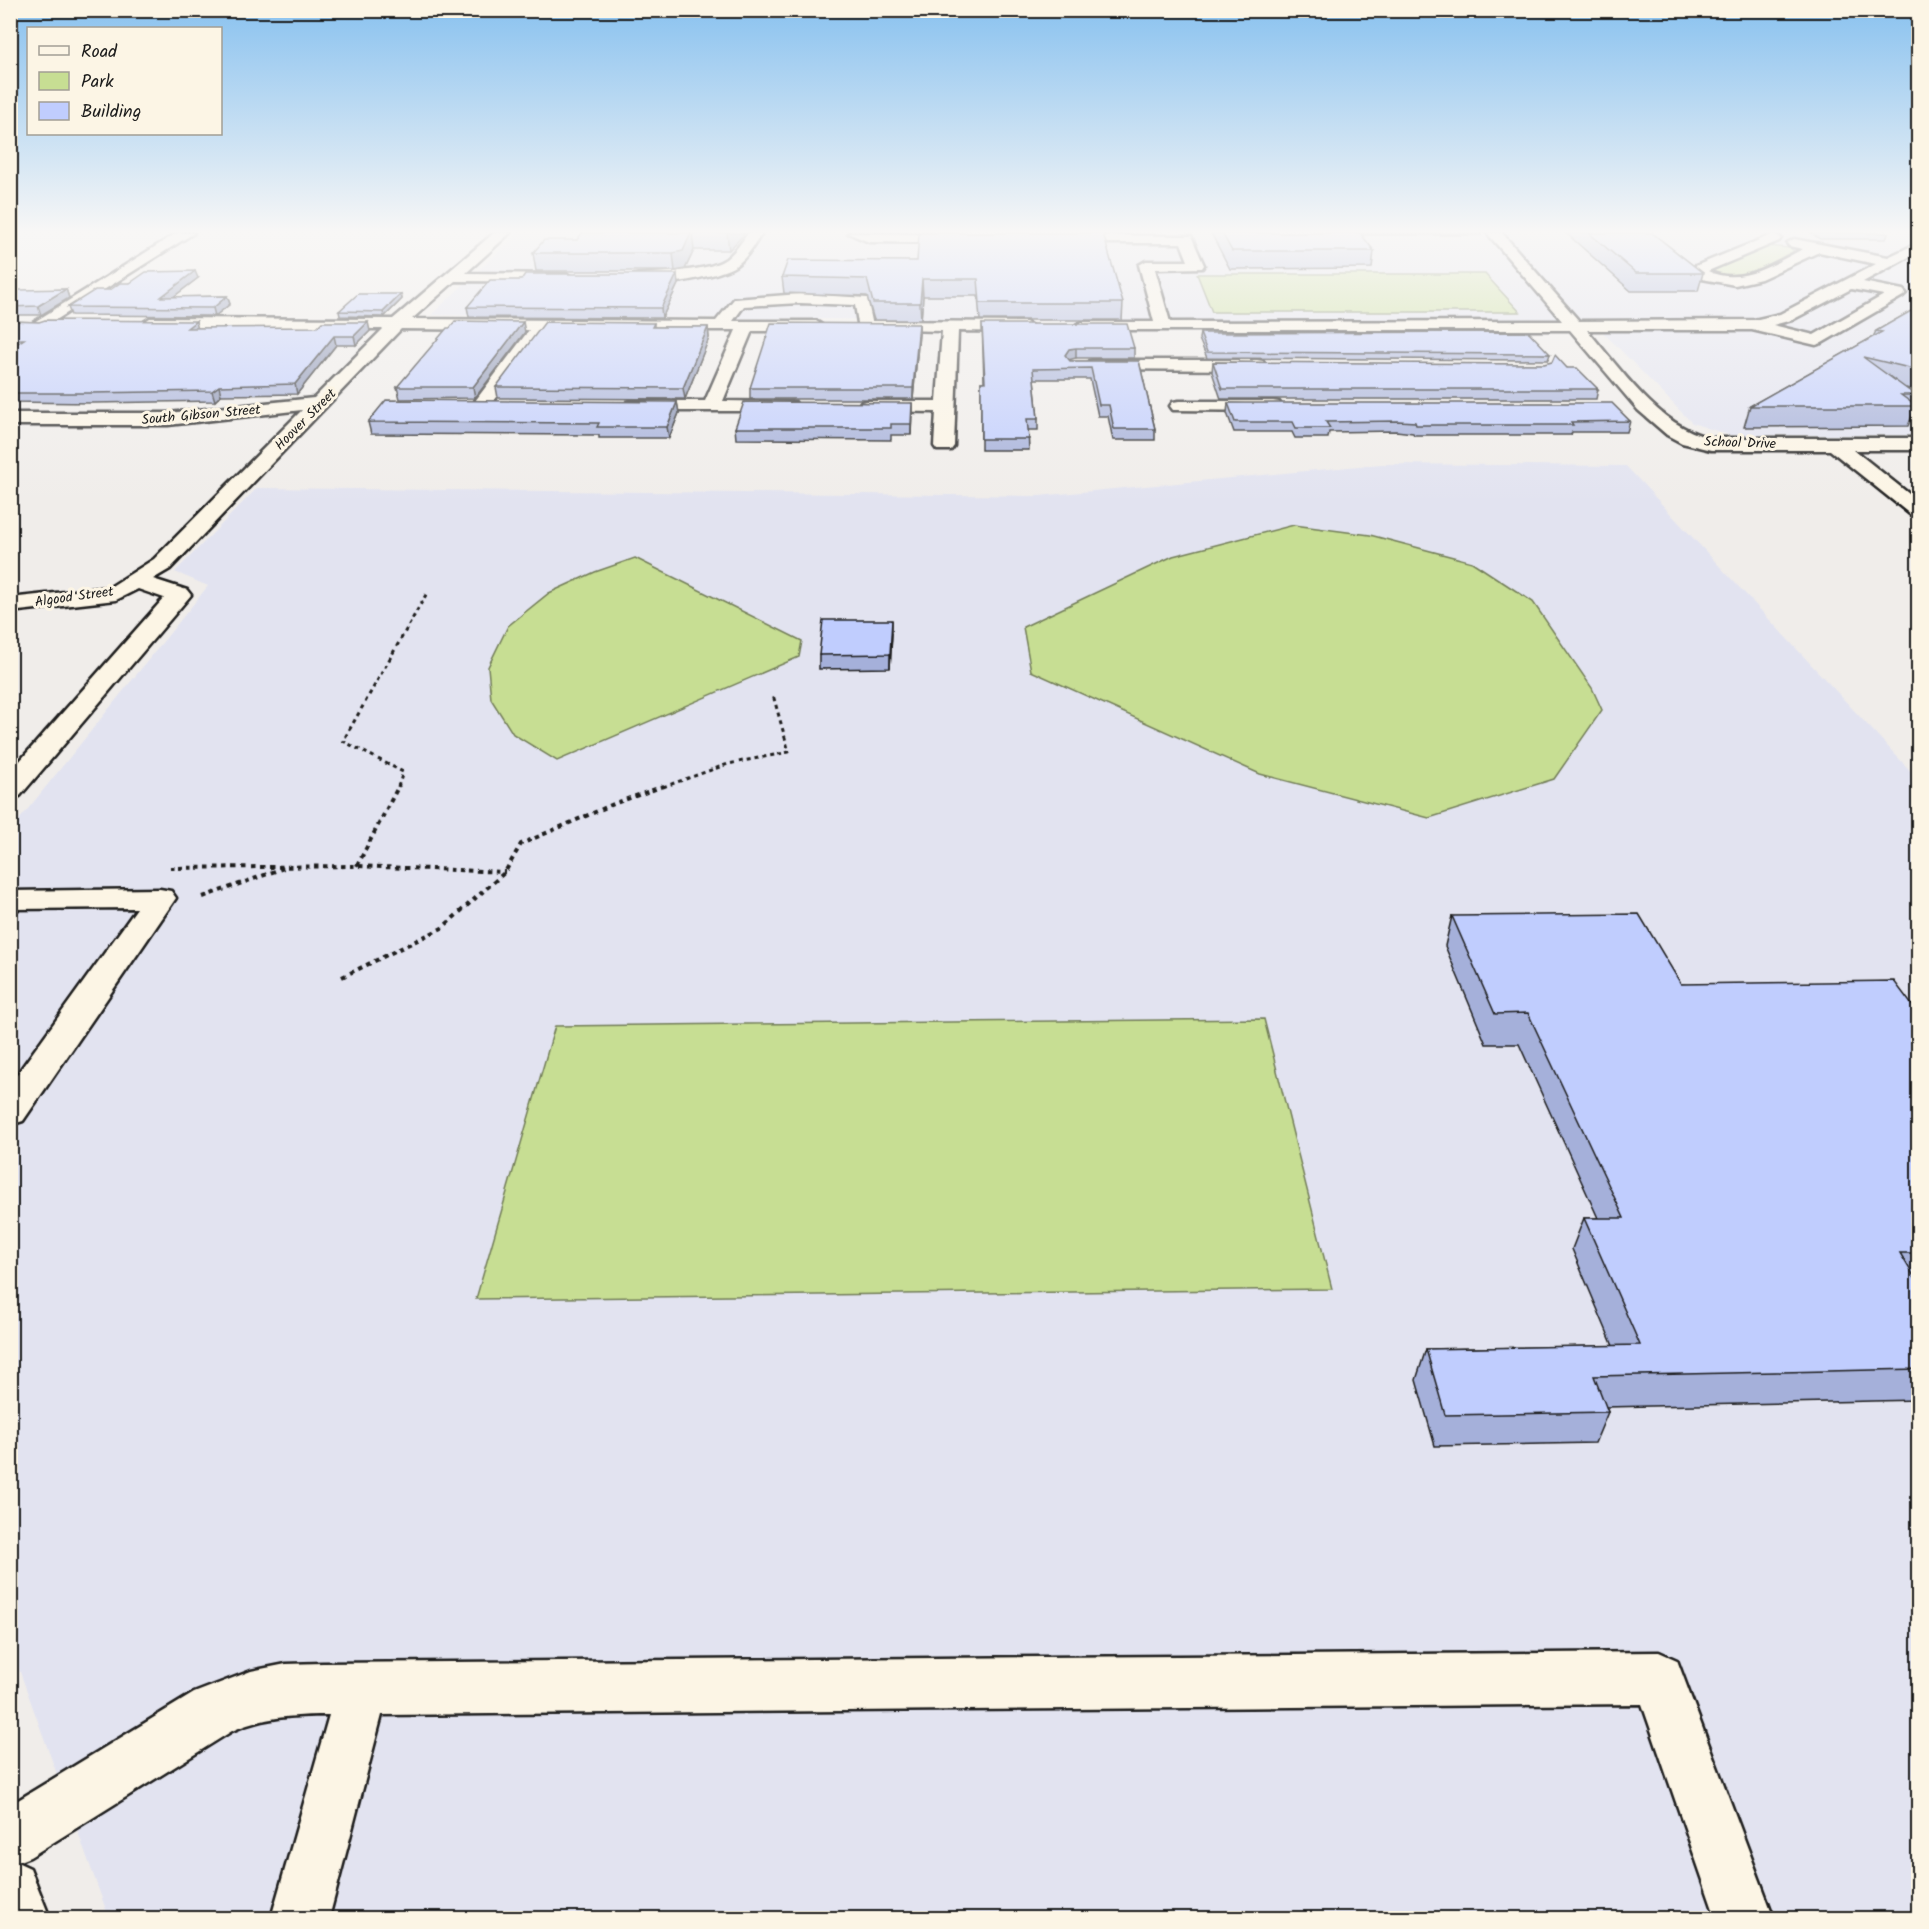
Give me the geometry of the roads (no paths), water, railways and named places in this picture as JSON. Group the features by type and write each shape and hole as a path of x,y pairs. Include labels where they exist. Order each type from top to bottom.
{"street":[{"path":"10,344 43,323"},
{"name":"Hoover Street","path":"135,581 162,564 398,323"},
{"path":"401,323 829,326"},
{"path":"859,323 859,326 1037,327"},
{"path":"969,327 970,323"},
{"path":"1115,323 1116,327"},
{"path":"1162,323 1163,327"},
{"name":"School Drive","path":"1571,323 1644,406 1669,430 1683,439 1711,444 1918,444"},
{"path":"1754,326 1765,323"},
{"path":"1071,327 1754,326 1816,340 1846,323"},
{"path":"481,405 542,324"},
{"path":"712,406 746,326"},
{"path":"944,446 950,327"},
{"path":"1076,364 1168,371 1274,365"},
{"path":"1168,371 1181,414 1294,406"},
{"name":"South Gibson Street","path":"10,419 168,419 320,403"},
{"path":"459,405 504,405"},
{"path":"619,406 805,406"},
{"path":"852,406 946,407"},
{"path":"1620,406 1644,406"},
{"path":"1834,444 1918,511"},
{"path":"10,790 179,595 135,581"},
{"name":"Algood Street","path":"10,605 116,593 135,581"},
{"path":"10,900 160,898 10,1112"},
{"path":"10,1837 213,1712 239,1699 291,1689 1659,1678 1745,1918"},
{"path":"300,1918 363,1689"},
{"path":"10,1888 21,1918"}]}
